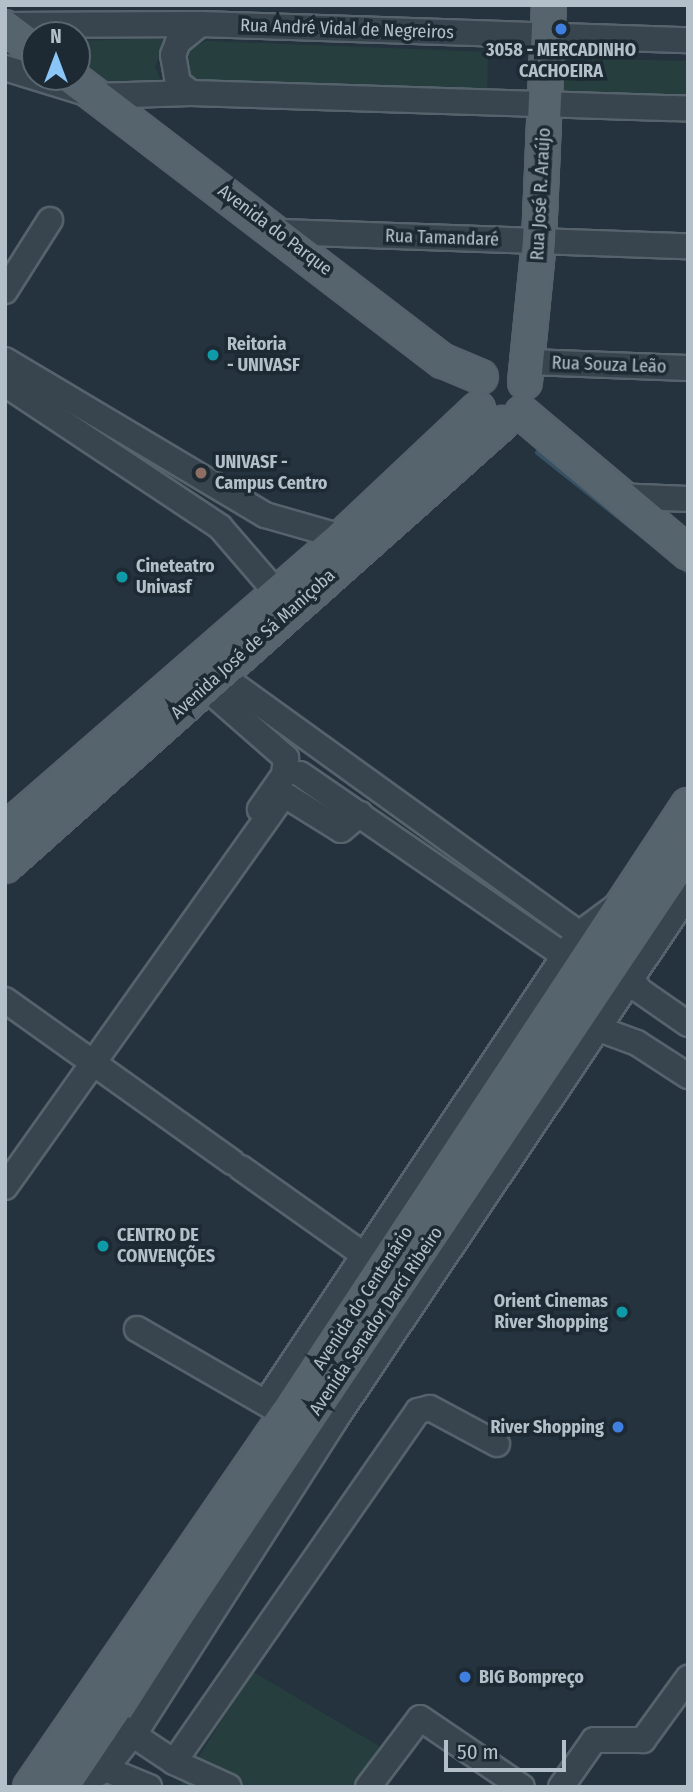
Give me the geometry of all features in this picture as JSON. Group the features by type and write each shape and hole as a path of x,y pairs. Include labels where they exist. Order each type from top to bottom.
{"main road":[{"name":"Rua José R. Araújo","path":"527,372 539,241 548,20"},
{"path":"5,26 16,70"},
{"name":"Avenida do Parque","path":"89,91 280,232 443,361 481,377"},
{"path":"501,415 528,398 527,372 493,370 481,377 474,393 501,415 616,496 688,553"},
{"name":"Avenida José de Sá Maniçoba","path":"5,830 342,537 501,415"},
{"name":"Avenida José de Sá Maniçoba","path":"5,866 212,681 501,415"},
{"name":"Avenida do Centenário","path":"30,1787 285,1415 374,1262 688,805"},
{"name":"Avenida Senador Darcí Ribeiro","path":"62,1787 87,1772 120,1726 285,1415 488,1175 688,852"}],"street":[{"name":"Rua André Vidal de Negreiros","path":"5,26 548,20 688,40"},
{"path":"191,93 178,83 173,55 178,43 200,24"},
{"path":"16,70 96,96 191,93 688,109"},
{"path":"5,290 50,220"},
{"name":"Rua Tamandaré","path":"280,232 688,246"},
{"path":"5,360 265,515 342,537"},
{"name":"Rua Souza Leão","path":"527,372 688,368"},
{"path":"5,384 220,527 277,593"},
{"path":"616,496 688,499"},
{"path":"212,681 288,764 245,830"},
{"path":"212,681 579,934"},
{"path":"300,774 565,956"},
{"path":"5,1187 97,1062 279,801 288,797 341,830 360,814"},
{"path":"229,1787 174,1762 120,1726 335,1420 488,1175 599,1029 688,894"},
{"path":"5,1000 97,1062 374,1262 579,934 624,901"},
{"path":"632,978 639,990 688,1024"},
{"path":"599,1029 637,1043 688,1076"},
{"path":"137,1329 285,1415"},
{"path":"174,1762 418,1411 430,1408 497,1444"},
{"path":"561,1787 594,1740 643,1740 688,1678"},
{"path":"368,1787 420,1718 522,1787"},
{"path":"87,1772 149,1787"}],"green space":[{"path":"166,38 155,67 164,88 99,88 91,81 91,41"},
{"path":"206,41 488,52 487,102 193,82 185,67 189,49"},
{"path":"558,58 688,61 688,110 554,104"},
{"path":"253,1672 379,1746 355,1787 179,1787"}],"waterway":[{"path":"537,452 655,546"},
{"path":"677,563 688,572"}],"place":[{"name":"3058 - MERCADINHO CACHOEIRA","path":"561,29"},
{"name":"Reitoria - UNIVASF","path":"213,355"},
{"name":"UNIVASF - Campus Centro","path":"201,473"},
{"name":"Cineteatro Univasf","path":"122,577"},
{"name":"CENTRO DE CONVENÇÕES","path":"103,1246"},
{"name":"Orient Cinemas River Shopping","path":"622,1312"},
{"name":"River Shopping","path":"618,1427"},
{"name":"BIG Bompreço","path":"465,1677"}]}
